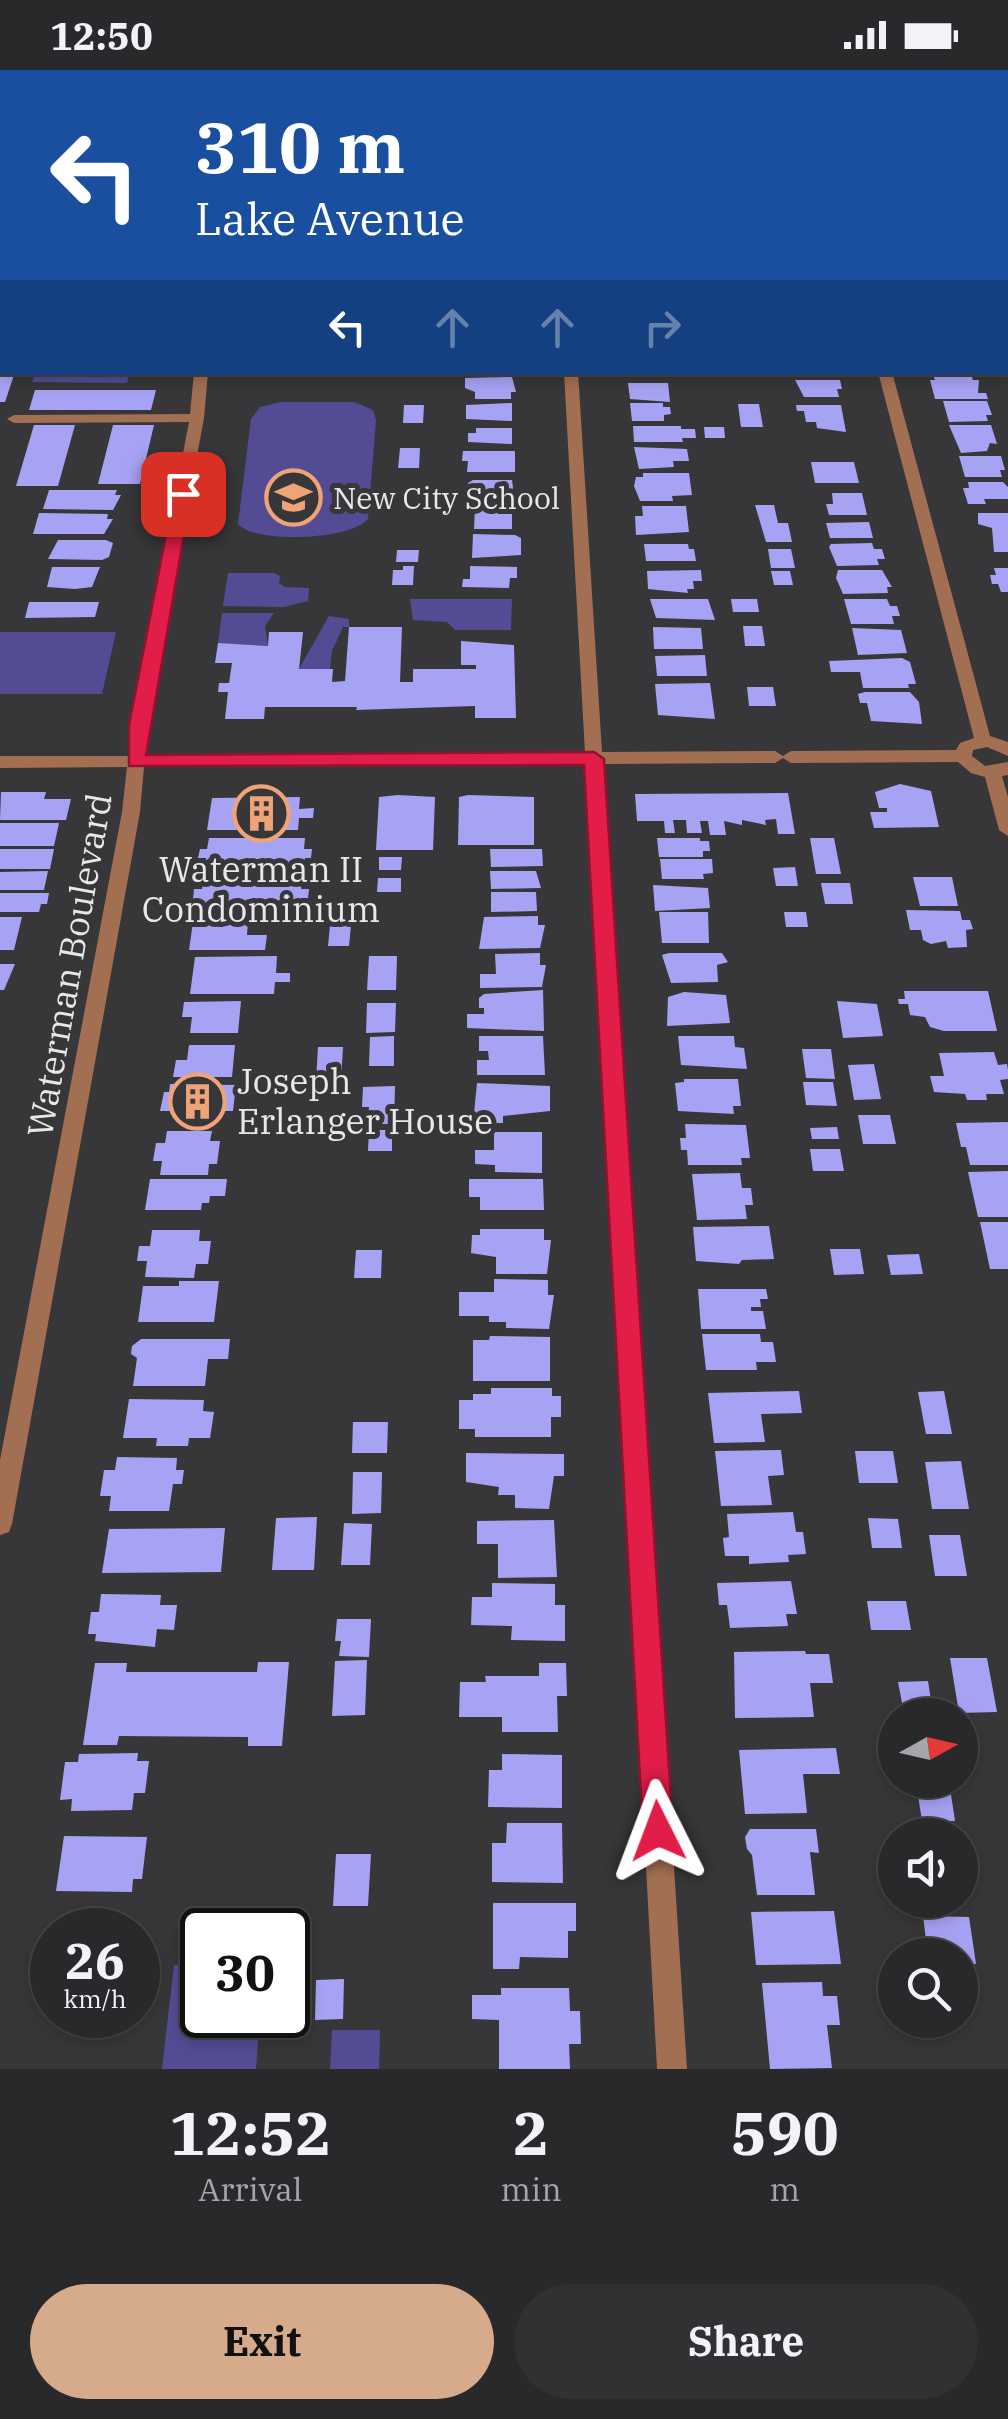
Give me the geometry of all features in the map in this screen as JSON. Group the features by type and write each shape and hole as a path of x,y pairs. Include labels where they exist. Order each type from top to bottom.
{"street":[{"name":"Waterman Boulevard","path":"0,1524 131,812 139,725 197,418 201,375"},
{"name":"Waterman Boulevard","path":"197,418 215,375"},
{"path":"570,375 672,2069"},
{"path":"885,375 983,741"},
{"path":"14,418 197,418"},
{"path":"964,756 966,747 983,741 1008,750"},
{"path":"0,762 964,756 977,770 1000,771 1008,830"}],"shaded area":[{"path":"35,375 129,375 127,383 32,382"},
{"path":"281,402 354,402 373,410 376,420 368,519 358,526 324,535 283,537 264,535 238,524 251,419 260,407"},
{"path":"228,573 274,573 285,587 309,588 308,601 284,607 223,606"},
{"path":"410,599 512,599 511,630 455,630 447,622 413,620"},
{"path":"222,613 274,613 265,626 268,646 218,643"},
{"path":"329,616 349,619 349,627 343,627 332,651 330,669 299,669"},
{"path":"0,632 116,632 102,694 0,694"},
{"path":"174,1965 180,1965 180,2038 258,2038 256,2069 162,2069"},
{"path":"332,2030 380,2030 379,2069 330,2069"}],"building":[{"path":"0,375 14,375 5,402 0,402"},
{"path":"933,375 971,375 973,380 979,380 978,393 986,393 988,399 935,399 930,380 935,380"},
{"path":"512,377 516,392 511,392 511,399 475,399 475,392 465,388 465,378"},
{"path":"795,380 840,380 842,389 837,389 839,397 804,397"},
{"path":"628,383 668,383 670,402 630,399"},
{"path":"35,390 156,390 151,410 29,410"},
{"path":"943,401 987,401 992,415 986,415 988,421 949,422"},
{"path":"512,403 512,421 466,419 466,405"},
{"path":"630,403 663,403 663,407 670,407 671,414 664,415 664,421 632,421"},
{"path":"738,404 759,404 763,427 741,427"},
{"path":"404,405 424,405 423,423 403,423"},
{"path":"796,405 841,405 846,432 817,428 816,422 806,422 804,411 797,411"},
{"path":"34,425 75,425 58,486 16,486"},
{"path":"113,425 154,425 140,484 98,484"},
{"path":"949,425 991,425 997,444 990,443 987,451 961,453"},
{"path":"633,426 681,426 695,429 696,438 682,438 683,442 634,442"},
{"path":"704,427 724,427 725,438 705,438"},
{"path":"476,428 512,428 512,444 468,442 468,433 476,433"},
{"path":"634,447 687,449 689,461 673,461 674,467 639,469"},
{"path":"400,448 420,448 419,468 398,468"},
{"path":"463,451 515,451 515,472 467,472 468,461 462,461"},
{"path":"959,456 1001,456 1005,470 1000,470 1002,477 965,477"},
{"path":"811,462 854,462 859,483 815,483"},
{"path":"643,473 689,473 692,495 672,496 673,501 640,501 634,486 636,477 643,477"},
{"path":"512,480 515,503 467,503 468,483"},
{"path":"968,482 1003,482 1008,487 1008,499 968,504 963,488 969,488"},
{"path":"49,490 117,490 115,495 121,495 113,510 43,509"},
{"path":"832,493 862,493 867,515 829,515 826,504 833,504"},
{"path":"755,505 774,505 778,523 788,523 792,542 766,542"},
{"path":"642,506 686,506 689,532 636,535 635,516 643,516"},
{"path":"475,508 512,508 512,529 474,529"},
{"path":"39,513 108,514 107,519 113,519 104,534 33,534"},
{"path":"978,513 1008,513 1008,552 994,552 992,528 978,524"},
{"path":"869,522 873,538 830,538 826,523"},
{"path":"473,534 515,535 521,538 521,555 472,558"},
{"path":"58,540 113,543 109,557 102,560 48,559"},
{"path":"872,543 874,549 882,549 885,559 877,559 879,565 837,566 829,547 831,544"},
{"path":"644,544 688,544 689,549 694,549 696,561 646,561"},
{"path":"768,549 791,549 795,568 771,568"},
{"path":"397,550 419,550 418,562 396,562"},
{"path":"403,566 414,566 413,585 392,585 393,570 403,570"},
{"path":"470,566 517,567 517,578 510,578 509,588 462,587 463,579 470,579"},
{"path":"52,567 100,567 92,587 75,589 47,587"},
{"path":"994,568 1008,568 1008,592 1001,592 998,584 992,584 990,575 996,575"},
{"path":"701,570 702,581 693,581 694,589 687,589 688,593 648,589 647,571"},
{"path":"838,570 882,570 892,587 887,587 888,593 843,594 836,578"},
{"path":"771,571 790,571 793,585 774,585"},
{"path":"650,599 708,599 715,620 656,618"},
{"path":"731,599 757,599 759,612 733,612"},
{"path":"844,599 887,599 890,606 897,606 900,616 892,616 894,624 851,624"},
{"path":"29,602 99,602 95,617 25,618"},
{"path":"743,626 762,626 765,646 745,646"},
{"path":"349,627 402,627 400,682 413,682 413,669 476,669 476,665 461,665 461,641 514,645 516,718 475,718 475,706 356,710 357,707 265,707 264,719 225,719 228,692 218,692 219,683 229,683 232,663 215,663 218,643 268,646 269,632 303,632 299,669 333,669 332,682 345,681"},
{"path":"653,627 701,628 703,649 654,649"},
{"path":"852,628 901,630 907,653 858,655"},
{"path":"705,655 707,676 657,676 655,656"},
{"path":"902,658 910,662 916,684 908,684 909,688 863,688 860,672 831,672 829,661"},
{"path":"710,683 715,719 658,715 655,684"},
{"path":"747,687 773,687 776,706 749,706"},
{"path":"910,692 919,702 922,724 871,721 867,703 860,703 858,694"},
{"path":"900,784 931,791 939,827 874,828 870,812 887,812 887,808 879,808 875,792"},
{"path":"1,792 46,792 44,799 71,799 66,820 0,820"},
{"path":"788,793 795,834 778,834 776,819 765,820 766,825 724,821 726,835 710,835 708,821 700,821 702,833 687,833 686,820 673,820 675,833 665,833 664,821 637,821 635,794"},
{"name":"Waterman II Condominium","path":"300,797 299,809 314,808 313,818 299,818 298,830 207,830 212,798"},
{"path":"379,797 435,797 433,850 376,850"},
{"path":"459,797 534,797 534,845 458,845"},
{"path":"0,823 59,823 54,846 0,846"},
{"path":"209,838 305,838 304,849 312,849 311,858 305,858 303,870 204,870 206,858 198,858 200,849 207,849"},
{"path":"657,838 700,838 709,841 710,851 703,851 703,857 659,857"},
{"path":"810,838 834,838 841,874 816,874"},
{"path":"0,849 54,849 50,869 0,869"},
{"path":"490,849 542,849 543,866 491,867"},
{"path":"379,857 402,857 401,870 379,870"},
{"path":"660,859 712,859 713,873 703,874 704,879 662,879"},
{"path":"795,867 798,886 776,886 773,868"},
{"path":"48,871 44,890 0,890 0,872"},
{"path":"490,871 536,871 541,888 491,889"},
{"path":"913,877 952,877 958,906 920,906"},
{"path":"204,878 302,878 301,889 309,889 308,898 301,898 300,911 199,911 200,899 193,899 194,889 202,889"},
{"path":"378,878 401,878 401,892 377,892"},
{"path":"821,883 850,883 853,904 825,904"},
{"path":"653,885 708,888 710,908 655,911"},
{"path":"491,892 536,892 537,911 491,912"},
{"path":"0,893 49,893 47,904 41,904 39,912 0,912"},
{"path":"906,910 960,911 962,920 970,920 973,929 966,930 967,947 948,948 946,941 931,944 923,940 921,930 910,930"},
{"path":"659,912 708,912 709,943 662,943"},
{"path":"784,912 806,912 808,927 786,927"},
{"path":"331,915 352,915 349,946 328,946"},
{"path":"538,916 538,925 545,925 540,948 479,949 484,917"},
{"path":"0,917 22,917 14,950 0,950"},
{"path":"193,922 248,922 247,935 267,935 265,950 189,950"},
{"path":"540,953 540,965 546,965 542,987 480,988 480,974 496,974 495,954"},
{"path":"722,953 728,962 717,965 718,982 671,983 662,955"},
{"path":"277,956 276,973 290,973 290,982 275,982 274,994 190,994 195,957"},
{"path":"369,956 397,956 396,990 367,990"},
{"path":"0,964 15,964 4,990 0,990"},
{"path":"543,990 544,1031 467,1028 467,1014 484,1014 479,998 484,994"},
{"path":"904,991 988,991 997,1031 944,1031 930,1027 925,1017 910,1015 908,1004 899,1004 898,999 905,999"},
{"path":"684,992 726,995 730,1023 667,1026 668,997"},
{"path":"241,1001 238,1033 190,1033 192,1017 182,1017 184,1002"},
{"path":"837,1001 877,1004 883,1036 843,1038"},
{"path":"367,1003 396,1003 395,1032 366,1033"},
{"path":"394,1036 394,1066 369,1066 370,1037"},
{"path":"479,1036 543,1036 545,1075 477,1075 477,1060 489,1060 488,1051 479,1051"},
{"path":"678,1036 734,1036 735,1047 744,1048 747,1069 681,1065"},
{"path":"189,1045 235,1045 232,1077 173,1077 176,1060 187,1060"},
{"path":"318,1047 343,1047 341,1081 316,1081"},
{"path":"802,1049 831,1049 835,1079 806,1078"},
{"path":"994,1052 998,1065 1007,1064 1008,1079 1000,1080 1004,1094 986,1094 987,1100 967,1100 965,1094 934,1092 930,1076 944,1076 939,1053"},
{"path":"874,1064 881,1099 854,1100 848,1065"},
{"path":"684,1079 738,1079 741,1106 733,1106 734,1114 678,1111 675,1083"},
{"path":"803,1082 833,1082 837,1106 806,1105"},
{"path":"477,1083 550,1086 550,1111 503,1116 503,1123 473,1123"},
{"name":"Joseph Erlanger House","path":"170,1084 236,1085 233,1111 160,1111"},
{"path":"395,1086 394,1124 368,1124 369,1107 362,1107 363,1087"},
{"path":"858,1115 890,1115 896,1144 863,1144"},
{"path":"1008,1122 1008,1165 970,1165 956,1123"},
{"path":"685,1124 746,1125 750,1158 741,1158 742,1165 688,1165 687,1150 681,1150 680,1138 686,1138"},
{"path":"837,1127 839,1139 812,1139 810,1128"},
{"path":"369,1130 392,1130 392,1151 368,1151"},
{"path":"167,1131 212,1131 210,1141 220,1141 217,1164 209,1164 208,1175 160,1175 162,1161 153,1161 156,1143 165,1143"},
{"path":"494,1132 542,1132 542,1173 495,1172 495,1165 475,1164 475,1150 494,1150"},
{"path":"810,1149 840,1149 844,1171 813,1171"},
{"path":"1008,1171 1008,1217 978,1217 968,1172"},
{"path":"740,1173 742,1188 751,1188 753,1205 745,1205 747,1219 697,1220 692,1174"},
{"path":"150,1179 227,1179 225,1196 210,1196 201,1210 145,1210"},
{"path":"469,1179 543,1179 544,1210 480,1210 480,1197 469,1197"},
{"path":"980,1222 1008,1222 1008,1269 990,1269"},
{"path":"769,1226 774,1259 742,1260 739,1264 696,1261 693,1227"},
{"path":"480,1229 544,1229 544,1240 551,1240 547,1274 496,1274 496,1257 471,1253 472,1235 480,1235"},
{"path":"152,1230 200,1230 199,1241 211,1241 208,1264 196,1264 194,1278 145,1277 147,1261 137,1261 139,1246 150,1246"},
{"path":"830,1249 860,1249 864,1274 834,1275"},
{"path":"356,1250 382,1250 381,1278 354,1278"},
{"path":"919,1254 923,1274 891,1275 887,1255"},
{"path":"494,1279 548,1280 548,1295 554,1295 549,1329 506,1328 506,1322 489,1322 489,1316 459,1316 459,1292 494,1292"},
{"path":"179,1281 219,1281 214,1322 138,1322 143,1286 179,1286"},
{"path":"698,1289 766,1289 768,1299 760,1299 761,1307 751,1307 751,1311 763,1311 766,1329 701,1329"},
{"path":"702,1334 760,1334 761,1342 773,1342 776,1362 756,1362 757,1370 706,1370"},
{"path":"490,1336 550,1337 550,1381 473,1381 473,1340 489,1340"},
{"path":"141,1339 230,1339 228,1359 208,1359 205,1386 133,1386 137,1358 131,1354 132,1346"},
{"path":"491,1388 552,1388 552,1396 561,1396 561,1417 551,1417 551,1437 475,1437 475,1429 459,1429 459,1400 473,1400 473,1394 491,1394"},
{"path":"799,1391 802,1413 761,1414 765,1442 714,1443 708,1393"},
{"path":"944,1391 952,1434 926,1434 918,1392"},
{"path":"129,1399 204,1400 203,1411 214,1412 210,1438 189,1438 188,1446 156,1446 157,1438 123,1438"},
{"path":"353,1422 388,1422 387,1453 352,1453"},
{"path":"781,1450 784,1475 768,1476 772,1505 721,1506 715,1451"},
{"path":"855,1451 893,1451 898,1483 859,1483"},
{"path":"466,1453 564,1454 564,1476 554,1476 549,1509 515,1508 515,1495 498,1495 499,1487 466,1482"},
{"path":"117,1457 177,1458 176,1470 184,1470 182,1484 173,1484 169,1511 109,1511 111,1496 100,1496 104,1470 115,1470"},
{"path":"961,1461 969,1509 932,1509 925,1462"},
{"path":"353,1472 382,1472 381,1513 352,1514"},
{"path":"793,1512 796,1532 803,1532 806,1554 788,1555 789,1562 749,1564 749,1556 725,1556 723,1538 729,1537 727,1514"},
{"path":"317,1517 314,1570 272,1570 276,1518"},
{"path":"868,1518 898,1519 902,1548 872,1548"},
{"path":"554,1520 557,1577 498,1578 498,1544 477,1544 477,1521"},
{"path":"344,1523 372,1524 370,1565 341,1565"},
{"path":"225,1528 221,1572 102,1573 109,1529"},
{"path":"929,1535 960,1535 967,1576 935,1576"},
{"path":"791,1581 797,1614 786,1614 788,1626 730,1628 727,1605 719,1605 717,1583"},
{"path":"492,1583 555,1584 555,1605 565,1605 565,1641 511,1640 512,1626 471,1625 472,1597 492,1597"},
{"path":"101,1594 161,1595 160,1605 177,1605 174,1630 157,1629 155,1647 95,1641 96,1634 88,1634 91,1612 99,1612"},
{"path":"867,1601 906,1601 911,1630 871,1630"},
{"path":"337,1619 371,1619 369,1657 339,1656 341,1641 335,1641"},
{"path":"734,1652 829,1654 833,1683 810,1683 814,1717 735,1718"},
{"path":"950,1658 987,1658 997,1712 978,1712 978,1698 957,1698"},
{"path":"367,1660 365,1715 332,1716 335,1661"},
{"path":"258,1662 289,1662 282,1746 248,1746 248,1737 119,1736 117,1745 83,1745 95,1663 127,1663 126,1672 257,1672"},
{"path":"539,1663 566,1663 567,1696 557,1696 558,1732 502,1732 502,1717 459,1717 460,1682 486,1682 485,1676 539,1676"},
{"path":"928,1681 931,1698 901,1698 898,1682"},
{"path":"836,1748 840,1774 803,1774 807,1813 745,1814 739,1750"},
{"path":"138,1753 137,1761 149,1761 145,1793 134,1793 132,1810 71,1811 72,1799 60,1800 65,1762 78,1762 79,1754"},
{"path":"502,1754 562,1755 562,1808 488,1807 489,1770 502,1770"},
{"path":"918,1798 952,1798 955,1818 922,1818"},
{"path":"507,1823 562,1823 563,1883 492,1882 492,1843 506,1843"},
{"path":"750,1829 816,1829 819,1853 810,1852 815,1895 757,1895 752,1855 745,1837"},
{"path":"64,1836 147,1837 142,1879 133,1879 132,1892 56,1891"},
{"path":"336,1854 371,1854 368,1906 333,1906"},
{"path":"493,1903 576,1903 576,1931 568,1931 568,1958 520,1957 519,1969 493,1969"},
{"path":"834,1911 841,1964 756,1965 751,1912"},
{"path":"923,1918 969,1918 972,1938 926,1938"},
{"path":"344,1979 343,2019 315,2020 316,1980"},
{"path":"822,1982 823,1996 837,1996 840,2025 827,2025 832,2068 770,2069 762,1983"},
{"path":"501,1988 569,1988 570,2011 580,2011 581,2044 569,2044 570,2069 499,2069 499,2020 472,2019 472,1995 501,1995"}],"place":[{"name":"New City School","path":"294,497"},
{"name":"Waterman II Condominium","path":"261,813"},
{"name":"Joseph Erlanger House","path":"198,1101"}],"route":[{"path":"183,494 139,725 136,761 594,759 658,1831"}]}
